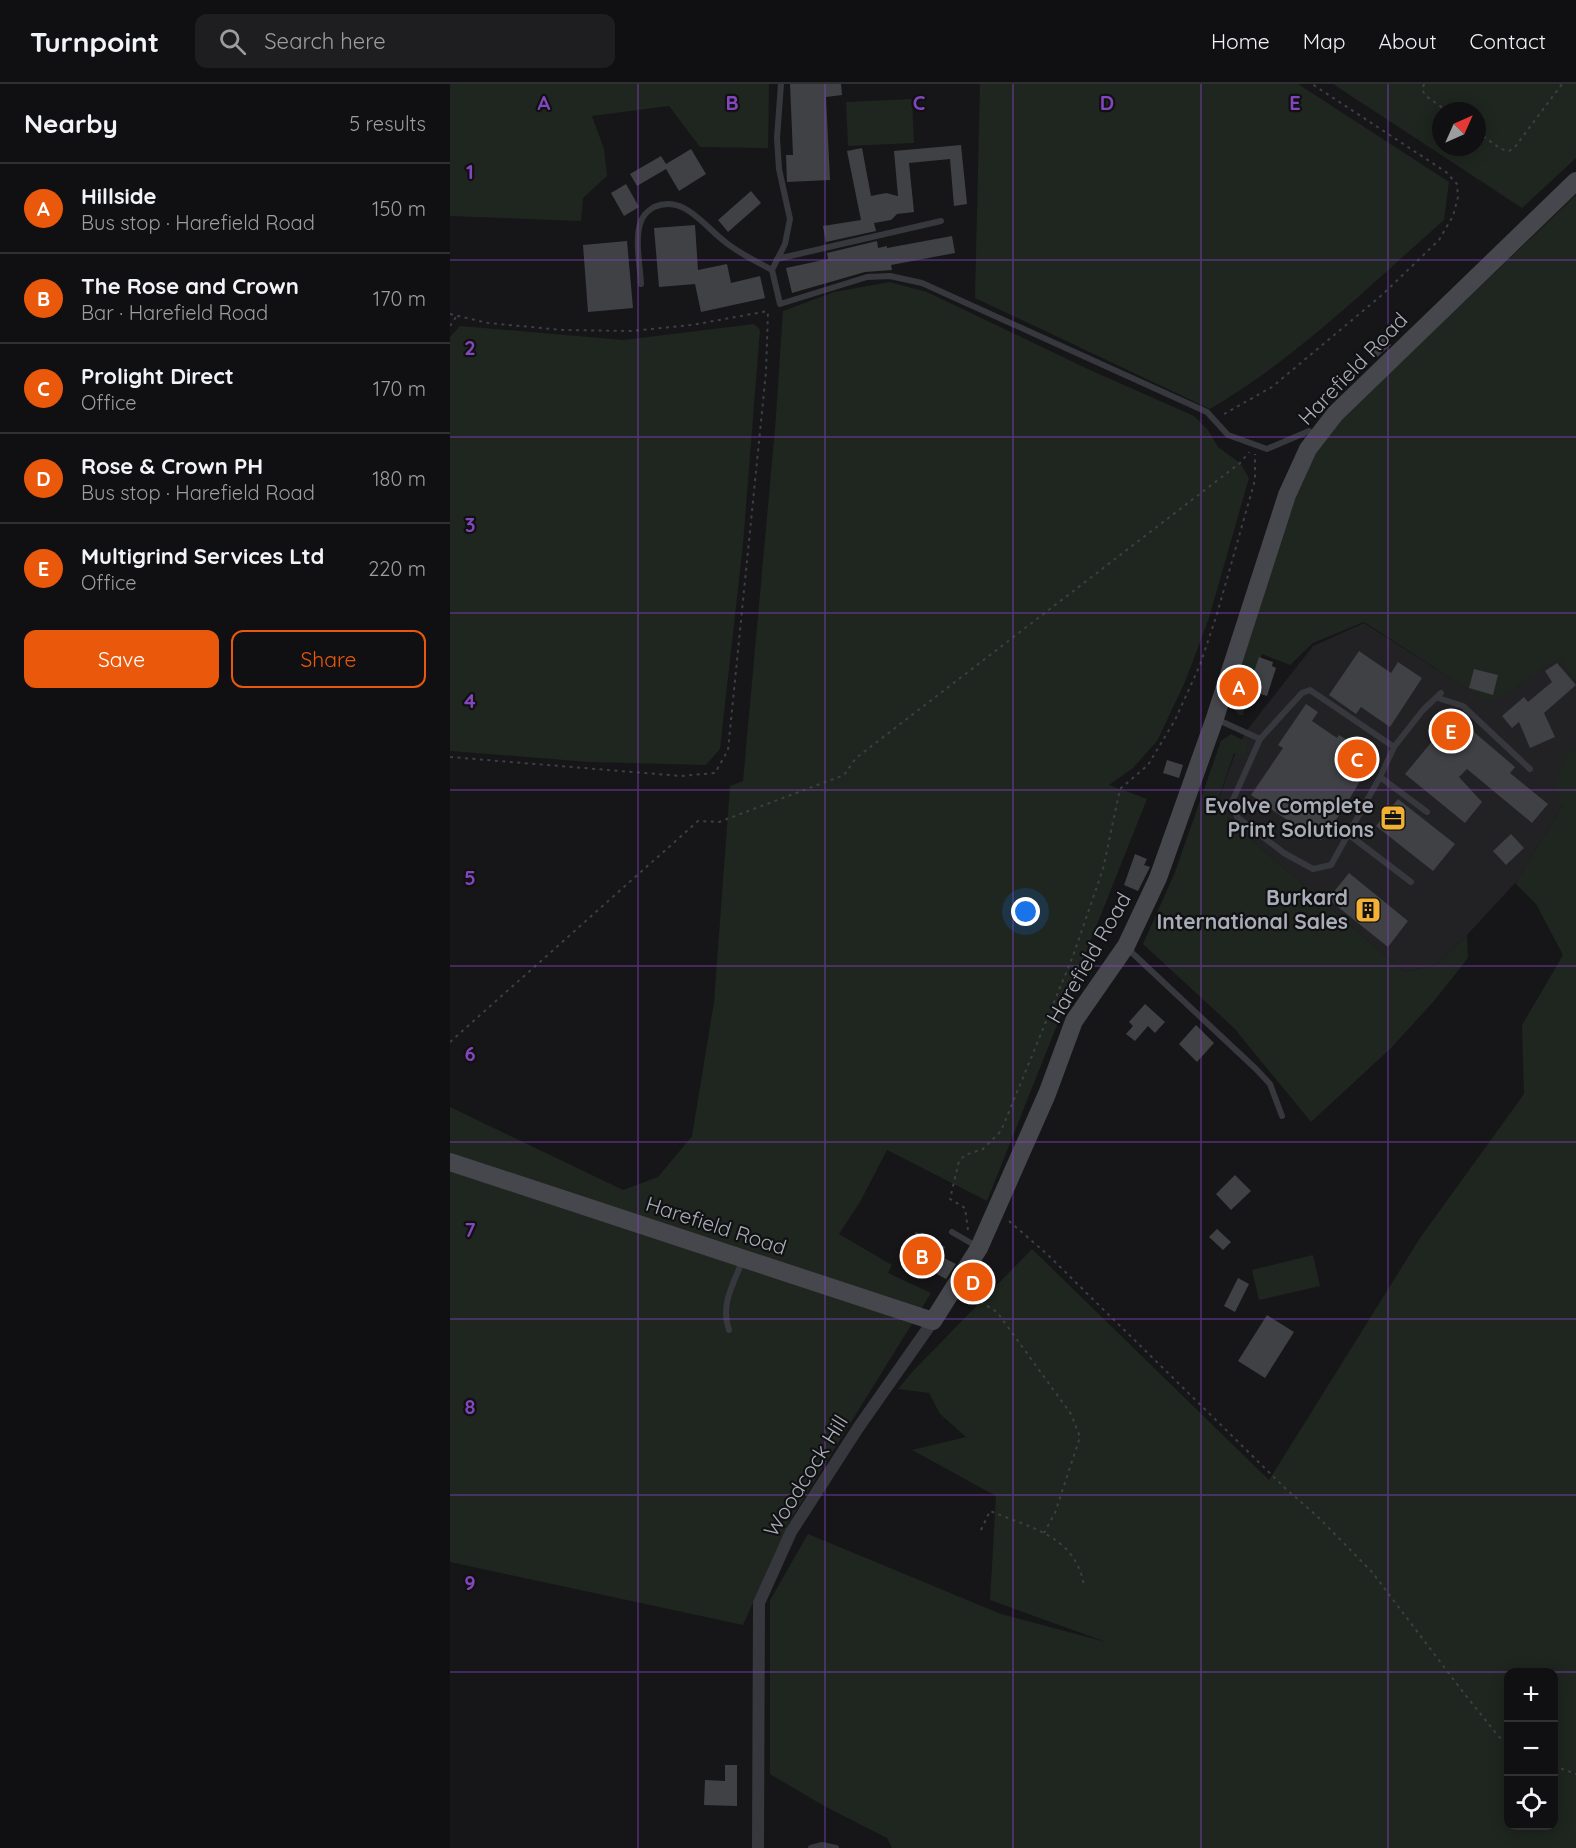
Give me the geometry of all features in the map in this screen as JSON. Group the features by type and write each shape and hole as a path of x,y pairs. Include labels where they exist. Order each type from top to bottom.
{"street":[{"name":"Harefield Road","path":"450,1162 933,1321 980,1248 1047,1094 1074,1021 1126,946 1158,878 1215,718 1287,495 1308,449 1335,414 1576,181"},
{"name":"Woodcock Hill","path":"758,1848 759,1603 790,1532 858,1428 933,1321"}],"lane":[{"path":"781,84 778,118 779,169 790,219 785,244 772,270 780,304 867,277 890,276 922,283 1207,412 1228,435 1267,449 1309,430 1318,438"},
{"path":"641,284 638,233 640,222 652,208 663,204 674,205 693,213 725,242 772,270"},
{"path":"777,259 941,220"},
{"path":"1394,747 1310,690 1302,693 1260,739 1232,802 1237,817 1284,853 1313,869 1331,865 1394,747 1423,710 1440,696 1463,706 1530,769"},
{"path":"1215,718 1260,739"},
{"path":"1380,777 1428,812"},
{"path":"1348,834 1411,882"},
{"path":"1126,946 1270,1084 1282,1116"},
{"path":"952,1232 980,1248"},
{"path":"729,1330 724,1310 743,1258"},
{"path":"811,1848 822,1845 836,1848"}],"path":[{"path":"1214,420 1272,387 1382,295 1439,240 1453,216 1458,196 1457,184 1446,172 1312,84"},
{"path":"1424,84 1422,90 1434,102"},
{"path":"1486,138 1501,149 1509,151 1515,147 1562,84"},
{"path":"450,314 488,323 563,330 632,331 692,326 768,311 780,304"},
{"path":"450,758 681,776 715,773 728,750 766,372 768,311"},
{"path":"450,326 456,317"},
{"path":"450,1042 698,821 718,822 844,775 856,759 1240,463 1255,445"},
{"path":"968,1230 965,1208 950,1199 959,1161 965,1155 984,1149 1001,1131 1073,956 1100,880 1120,789 1148,765 1175,720 1200,665 1255,480 1255,445"},
{"path":"991,1219 1003,1216 1048,1255 1285,1488 1318,1517 1372,1572 1463,1692 1504,1740"},
{"path":"956,1286 997,1312 1071,1414 1080,1437 1055,1513 1044,1533"},
{"path":"981,1530 990,1511 1044,1533 1066,1548 1081,1569 1084,1586"},
{"path":"1558,1767 1576,1774"}],"shaded area":[{"path":"450,84 769,84 768,148 700,147 669,106 592,116 604,149 607,176 583,198 581,221 450,216"},
{"path":"980,84 1298,84 1449,182 1444,220 1332,320 1273,367 1210,409 975,298"},
{"path":"1333,84 1576,84 1576,158 1522,208 1443,156 1486,156 1486,102 1432,102 1432,149"},
{"path":"912,99 914,143 848,146 846,102"},
{"path":"1576,195 1576,681 1559,657 1511,691 1488,702 1364,622 1313,643 1290,665 1262,654 1248,690 1243,715 1239,715 1230,697 1299,486 1316,451 1335,425"},
{"path":"890,282 927,292 1090,370 1194,416 1208,430 1218,447 1240,463 1249,478 1209,618 1185,682 1157,741 1133,768 1109,785 1147,799 987,1201 887,1150 860,1202 839,1234 892,1265 888,1273 931,1293 788,1524 743,1625 450,1562 450,1107 623,1190 658,1177 692,1136 714,1002 730,786 743,781 775,429 783,311 834,292"},
{"path":"754,324 760,330 743,544 720,749 706,765 589,762 450,751 450,337 460,326 623,340"},
{"path":"1364,623 1487,701 1511,691 1559,656 1576,681 1576,748 1566,755 1563,805 1515,883 1467,935 1436,965 1404,972 1230,821 1218,802 1237,748 1247,730 1313,646"},
{"path":"1231,734 1248,743 1245,757 1234,753 1218,801 1230,821 1404,972 1436,965 1467,935 1468,958 1434,1001 1391,1048 1311,1122 1234,1028 1143,944 1175,872 1221,741"},
{"path":"1576,748 1576,1848 892,1848 887,1838 824,1806 770,1774 770,1600 808,1534 1001,1614 1106,1642 990,1600 996,1496 912,1450 966,1437 940,1414 929,1393 898,1389 1032,1249 1269,1480 1420,1238 1524,1094 1522,1025 1563,955 1536,904 1515,883 1563,805 1554,787 1566,754"},
{"path":"1313,1255 1320,1286 1259,1300 1252,1270"}],"building":[{"path":"790,84 841,84 842,95 826,97 830,180 787,182 786,155 793,155"},
{"path":"961,145 967,204 954,206 950,159 909,163 914,212 897,214 891,220 874,223 876,231 826,242 823,226 861,220 847,151 862,148 871,196 886,193 898,196 894,151"},
{"path":"691,149 706,174 679,191 666,169 637,186 630,174 661,156 666,164"},
{"path":"626,184 639,207 624,216 611,193"},
{"path":"751,191 761,203 728,232 718,220"},
{"path":"695,225 698,270 727,264 731,283 760,276 765,298 701,312 695,284 659,287 654,228"},
{"path":"952,236 955,253 891,265 892,270 865,272 792,293 786,268 828,259 827,253 877,241 878,248 887,246 887,248"},
{"path":"627,241 633,308 588,312 583,245"},
{"path":"1383,337 1391,345 1377,357 1370,350"},
{"path":"1359,651 1391,673 1398,662 1422,678 1390,727 1361,707 1356,714 1329,695"},
{"path":"1259,657 1273,662 1272,666 1276,668 1267,696 1248,690"},
{"path":"1557,663 1576,685 1544,713 1555,737 1530,748 1519,722 1512,728 1502,716 1524,697 1528,702 1552,682 1545,671"},
{"path":"1474,669 1498,675 1493,695 1469,688"},
{"path":"1306,704 1318,712 1312,721 1337,738 1339,735 1374,757 1343,810 1321,840 1308,830 1306,833 1251,795 1283,748 1278,745"},
{"path":"1454,715 1515,767 1510,773 1548,804 1532,823 1467,769 1459,777 1482,802 1465,823 1405,774"},
{"path":"1167,760 1183,765 1179,778 1163,773"},
{"path":"1398,799 1455,844 1433,871 1376,826"},
{"path":"1511,834 1524,848 1506,865 1493,851"},
{"path":"1135,854 1147,859 1144,865 1150,867 1138,891 1124,885"},
{"name":"Burkard International Sales","path":"1349,873 1408,921 1388,947 1328,899"},
{"path":"1145,1004 1165,1022 1155,1033 1148,1026 1135,1041 1126,1034 1133,1026 1129,1022"},
{"path":"1196,1025 1214,1043 1197,1062 1179,1044"},
{"path":"1235,1175 1251,1191 1231,1210 1216,1194"},
{"path":"1217,1229 1231,1242 1223,1250 1209,1237"},
{"path":"916,1232 945,1247 940,1256 956,1264 946,1279 904,1256"},
{"path":"1238,1278 1249,1284 1235,1312 1224,1306"},
{"path":"1267,1315 1294,1332 1265,1378 1238,1361"},
{"path":"725,1765 737,1765 737,1806 704,1805 705,1780 725,1781"}],"place":[{"name":"Hillside","path":"1239,687"},
{"name":"Multigrind Services Ltd","path":"1451,731"},
{"name":"Prolight Direct","path":"1357,759"},
{"name":"Evolve Complete Print Solutions","path":"1393,818"},
{"name":"Burkard International Sales","path":"1368,910"},
{"name":"The Rose and Crown","path":"922,1256"},
{"name":"Rose & Crown PH","path":"973,1282"}]}
